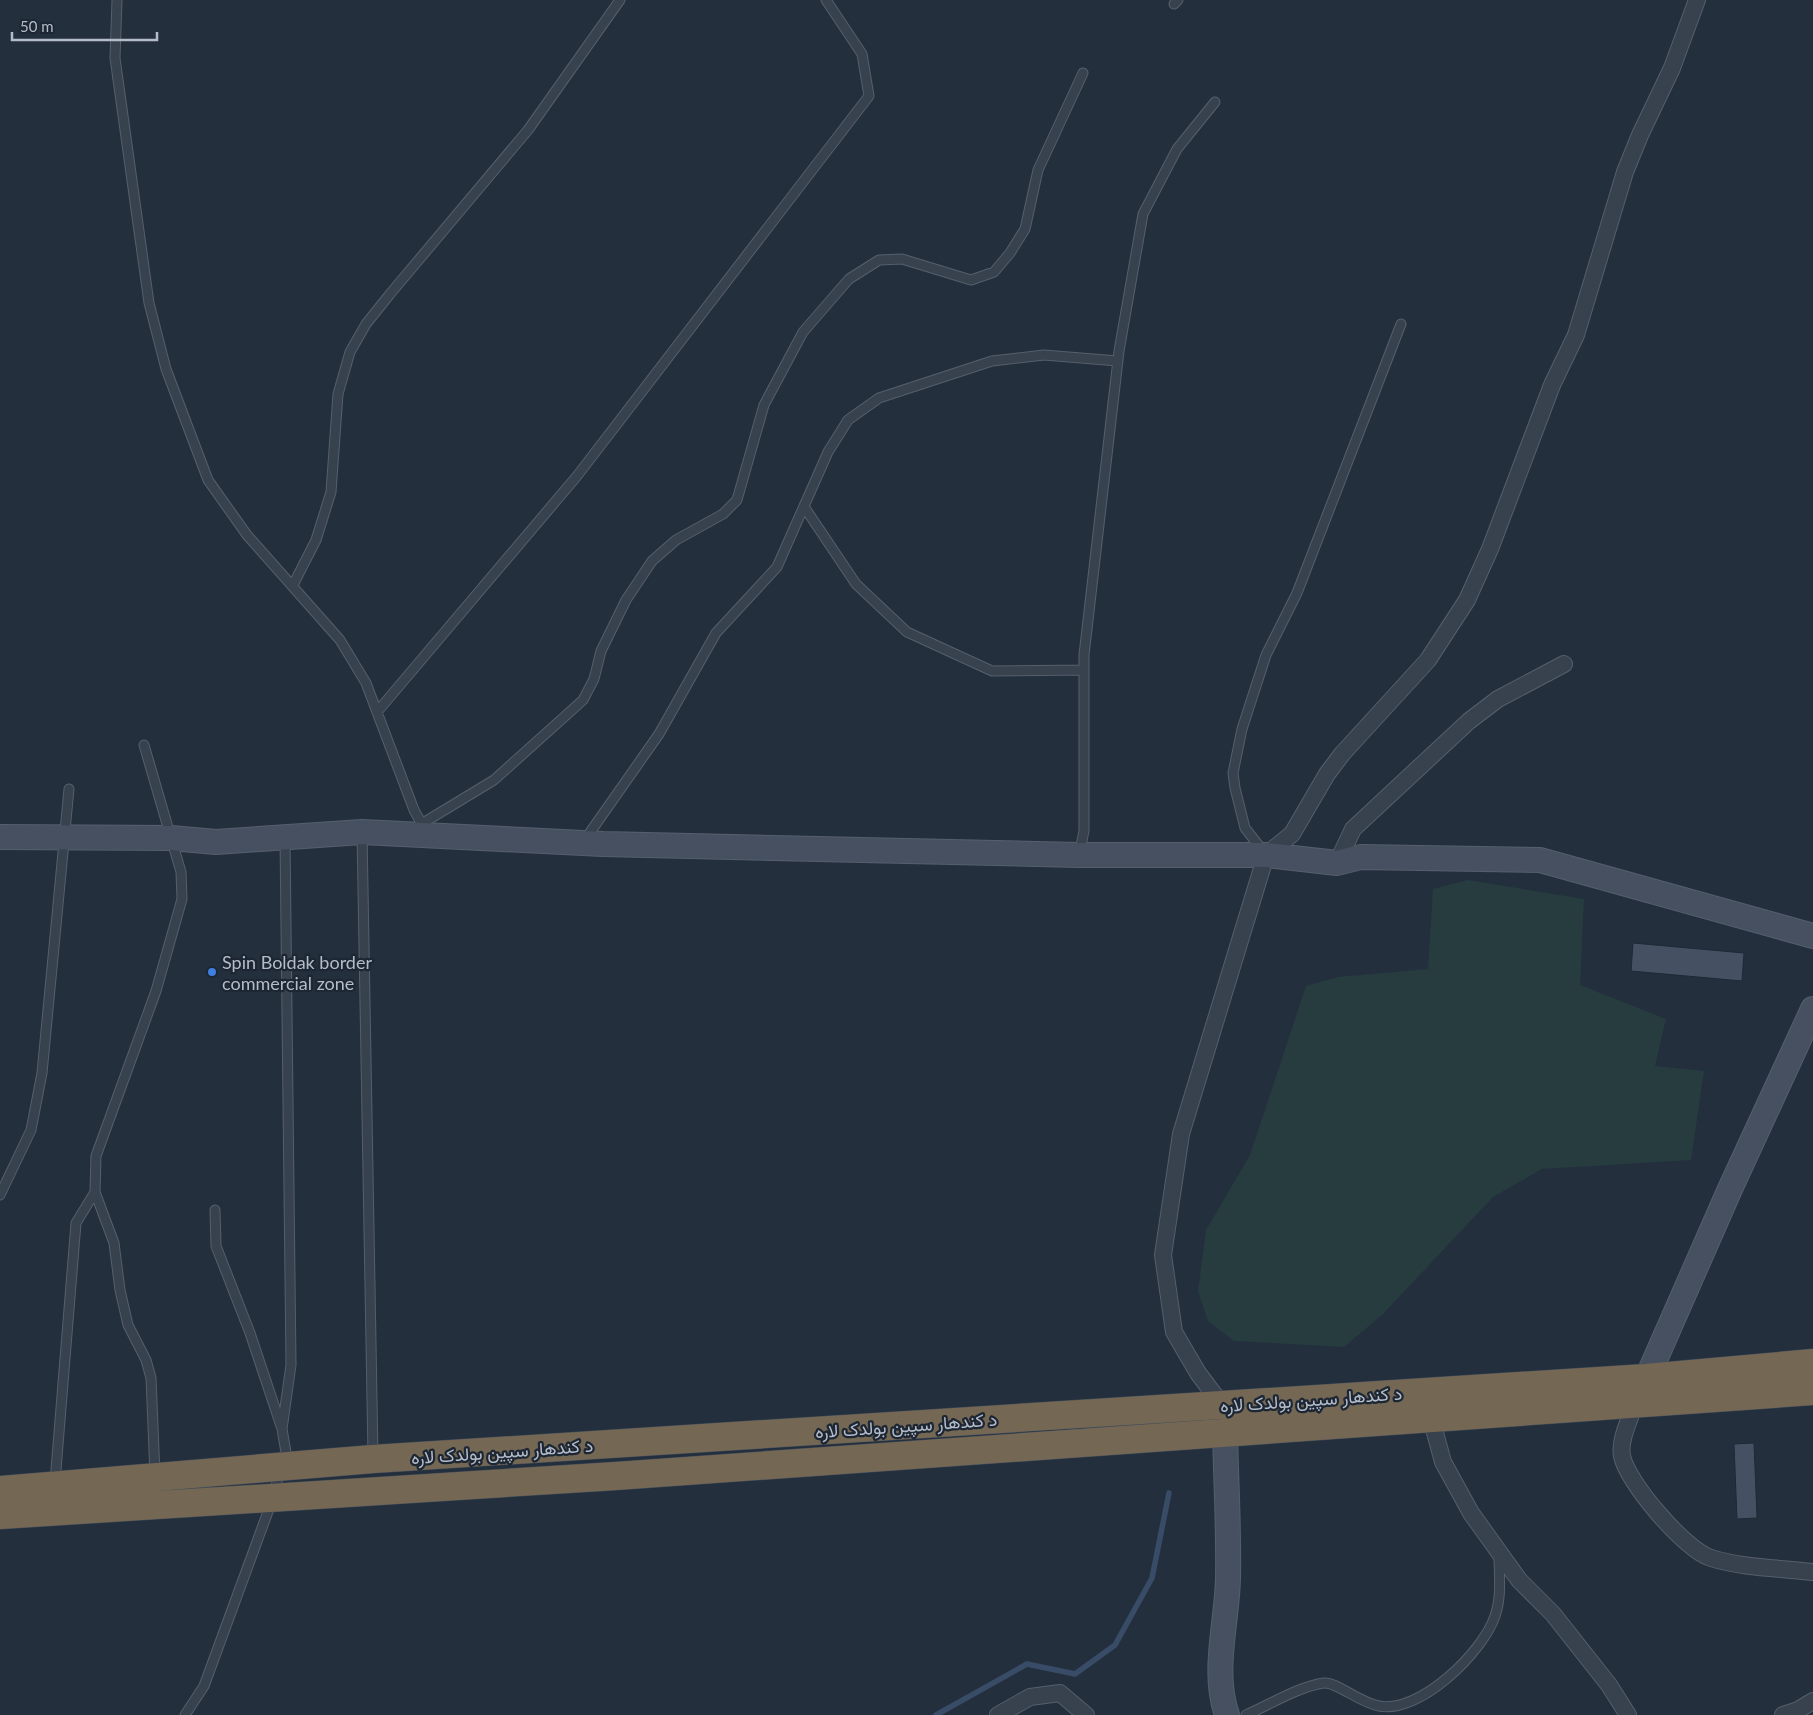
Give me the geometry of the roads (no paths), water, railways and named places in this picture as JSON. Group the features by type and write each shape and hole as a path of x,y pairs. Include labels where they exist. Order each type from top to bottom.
{"highway":[{"name":"د کندهار سپین بولدک لاره","path":"0,1490 55,1487 373,1459 1646,1378 1813,1363"},
{"name":"د کندهار سپین بولدک لاره","path":"0,1515 616,1476 1813,1391"}],"street":[{"path":"1227,1715 1221,1684 1228,1581 1229,1518 1222,1405 1198,1373 1174,1332 1162,1255 1181,1134 1266,855 1292,834 1327,774 1342,754 1428,660 1467,600 1490,549 1552,385 1576,335 1625,172 1640,134 1672,68 1697,0"},
{"path":"1337,863 1353,829 1469,721 1498,699 1564,664"},
{"path":"0,837 171,838 216,842 425,829 582,843 1079,855 1266,855 1337,863 1361,857 1540,860 1813,936"},
{"path":"1813,1009 1646,1378 1623,1441 1622,1454 1627,1471 1678,1535 1694,1548 1709,1557 1813,1572"},
{"path":"1431,1418 1443,1462 1471,1513 1519,1580 1571,1636 1609,1685 1628,1715"},
{"path":"998,1715 1030,1697 1060,1693 1086,1715"},
{"path":"1783,1715 1798,1710 1813,1701"}],"lane":[{"path":"117,0 115,58 148,303 166,369 208,480 247,535 340,640 366,683 414,810 425,829 494,780 583,700 594,679 601,651 626,600 652,561 676,540 723,514 737,500 764,406 803,332 849,279 878,260 902,259 971,280 994,272 1010,253 1025,229 1038,170 1083,73"},
{"path":"293,585 316,540 331,492 338,394 350,352 378,309 528,130 620,0"},
{"path":"377,712 577,476 869,96 862,54 826,0"},
{"path":"1079,855 1084,831 1084,670 1118,361 1143,214 1177,149 1214,102"},
{"path":"1266,855 1245,828 1236,796 1233,772 1242,729 1266,655 1297,593 1401,324"},
{"path":"582,843 659,734 716,633 777,567 805,508 828,452 848,420 879,398 992,361 1044,356 1118,361"},
{"path":"805,508 856,584 907,632 992,671 1084,670"},
{"path":"144,745 181,872 182,898 156,991 96,1156 95,1192 114,1243 120,1290 128,1324 146,1360 151,1378 154,1478"},
{"path":"0,1195 31,1130 42,1073 69,789"},
{"path":"362,832 373,1459"},
{"path":"185,1715 204,1686 284,1467 282,1429 291,1365 284,838"},
{"path":"55,1487 76,1223 95,1192"},
{"path":"215,1210 216,1246 250,1333 282,1429"},
{"path":"1246,1715 1312,1686 1326,1683 1336,1685 1362,1702 1380,1707 1394,1707 1427,1693 1462,1662 1488,1631 1499,1599 1499,1552"}],"waterway":[{"path":"936,1715 1027,1664 1075,1674 1115,1645 1152,1578 1169,1493"}],"place":[{"name":"Spin Boldak border commercial zone","path":"212,972"}]}
